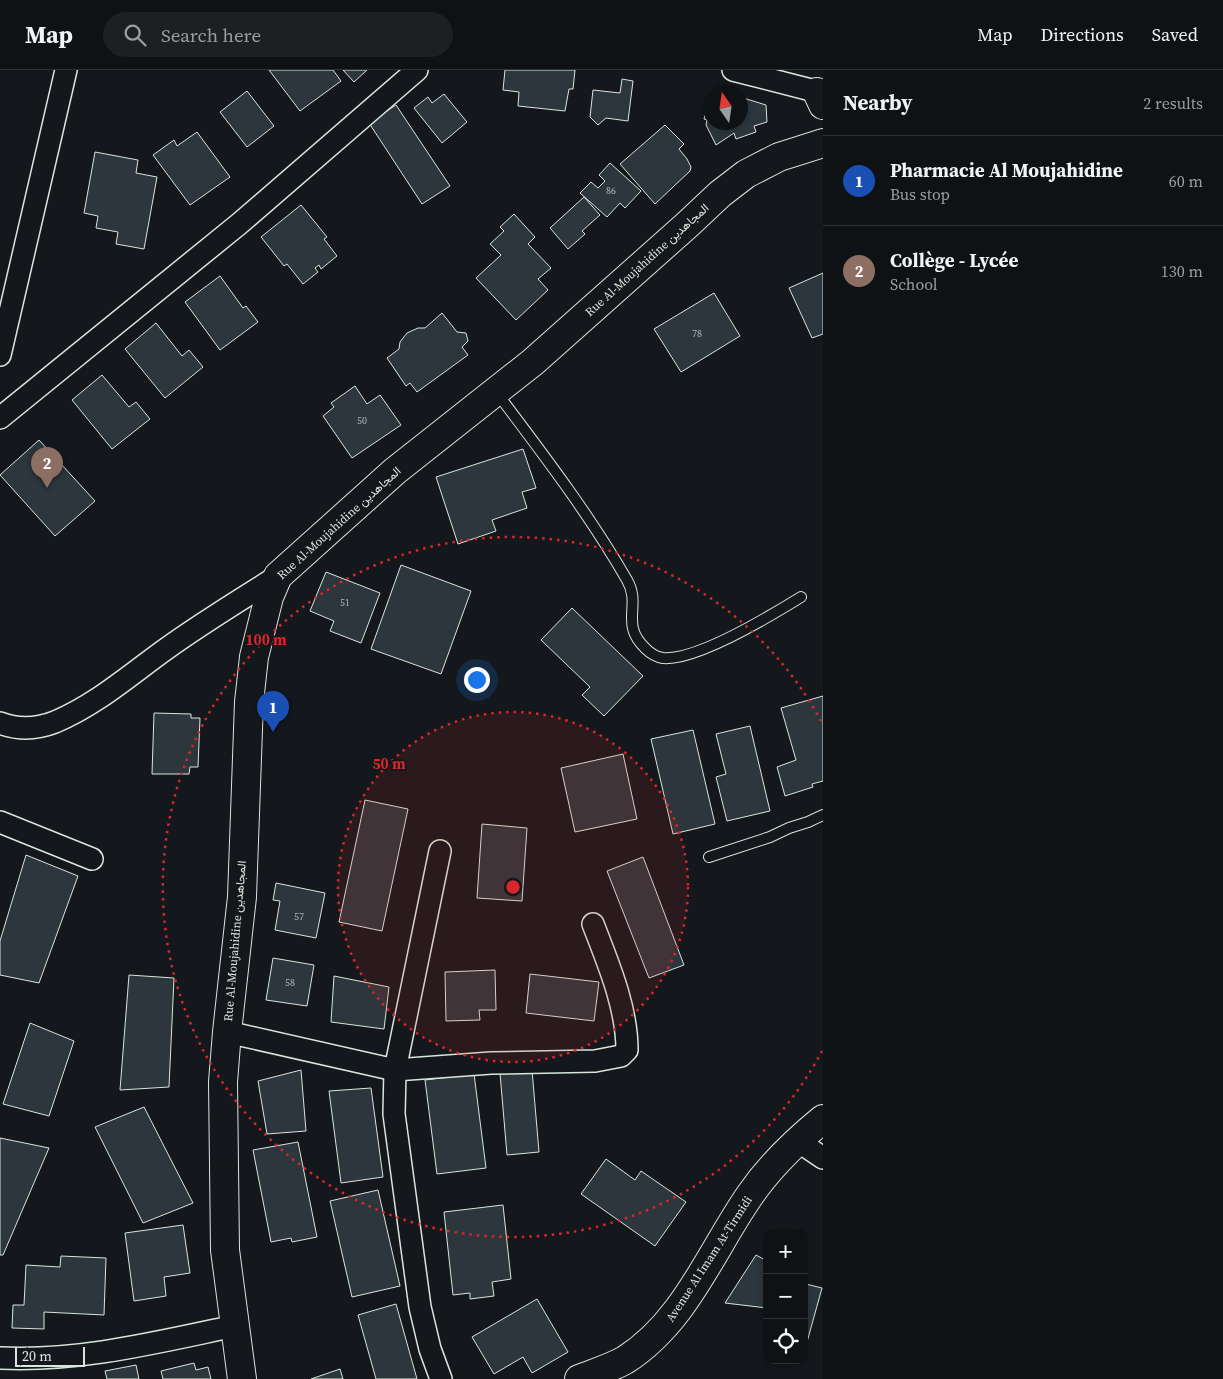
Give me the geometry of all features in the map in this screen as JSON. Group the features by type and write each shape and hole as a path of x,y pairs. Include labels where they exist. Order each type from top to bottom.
{"street":[{"path":"0,355 66,70"},
{"path":"0,418 239,224 417,70"},
{"path":"732,70 821,97"},
{"name":"Rue Al-Moujahidine المجاهدين","path":"242,1379 225,1250 223,1082 226,1032 242,897 249,702 254,657 269,597 278,576 395,471 497,392 740,178 779,157 823,143"},
{"path":"0,723 20,728 43,726 83,708 200,624 278,576"},
{"path":"0,822 92,859"},
{"path":"440,850 396,1070 394,1114 412,1257 426,1332 441,1379"},
{"path":"226,1032 396,1070 491,1063 595,1061 621,1056 627,1050 621,1006 593,924"},
{"name":"Avenue Al Imam At-Tirmidi","path":"579,1379 623,1360 648,1342 667,1324 751,1194 773,1166 823,1119"},
{"path":"798,1141 823,1158"},
{"path":"0,1358 34,1358 102,1351 235,1326"}],"lane":[{"path":"497,392 574,496 605,542 634,593 631,626 636,640 650,652 662,658 687,654 707,648 768,618 801,597"},
{"path":"709,857 770,838 823,814"}],"building":[{"path":"269,70 333,70 341,81 300,111"},
{"path":"343,70 367,70 354,82"},
{"path":"505,70 575,70 573,89 569,89 565,111 518,106 519,92 503,90"},
{"path":"622,79 633,81 628,121 606,118 598,125 590,117 593,90 620,93"},
{"path":"247,91 274,126 247,147 220,112"},
{"path":"444,94 467,122 442,143 414,108 428,97 432,103"},
{"path":"748,99 766,105 767,122 754,126 756,132 736,139 734,133 716,145 708,130 748,130"},
{"path":"396,105 450,186 422,204 369,123"},
{"path":"665,125 684,144 679,149 691,167 690,171 655,204 620,164"},
{"path":"197,132 230,177 190,205 153,155 174,140 177,146"},
{"path":"95,152 138,160 136,173 157,177 144,249 116,244 118,232 96,228 98,216 84,213"},
{"path":"610,163 641,191 625,208 620,203 607,217 580,193 591,182 598,188 605,181 599,175"},
{"path":"584,197 600,215 582,231 585,234 568,249 550,228"},
{"path":"301,205 327,237 324,239 337,256 321,269 319,265 315,268 318,272 303,284 287,264 284,266 261,237"},
{"path":"514,214 535,237 528,244 551,268 538,279 548,290 516,320 476,278 501,255 490,244 504,231 500,227"},
{"path":"823,273 823,334 812,338 789,288"},
{"path":"220,276 243,308 246,306 258,322 220,350 185,302"},
{"path":"714,293 740,336 681,372 654,329"},
{"path":"442,313 457,332 466,333 468,341 462,347 468,355 417,392 410,383 406,386 387,358 399,349 400,342 407,333 418,328 425,328"},
{"path":"156,323 182,356 189,350 203,367 165,398 125,349"},
{"path":"102,375 129,407 136,402 150,419 112,449 72,400"},
{"path":"355,386 367,404 380,395 401,425 352,458 323,416 334,407 331,403"},
{"path":"39,440 95,501 55,536 0,475"},
{"path":"523,449 536,488 522,492 527,508 492,520 496,531 458,544 436,477"},
{"path":"401,565 471,591 441,674 371,649"},
{"path":"326,572 380,593 361,643 330,631 334,621 310,611"},
{"path":"572,608 643,676 604,716 582,695 590,687 541,640"},
{"path":"823,696 823,781 812,784 813,787 785,796 777,767 796,760 781,708"},
{"path":"154,713 191,714 191,718 200,718 198,767 190,767 189,774 152,774"},
{"path":"750,726 770,811 727,821 716,777 726,774 716,734"},
{"path":"693,730 715,824 673,834 651,739"},
{"path":"623,754 637,819 575,832 561,768"},
{"path":"365,800 408,809 382,931 339,922"},
{"path":"482,824 527,828 522,901 477,898"},
{"path":"26,855 78,876 39,983 0,975 0,941"},
{"path":"643,857 684,965 649,978 607,871"},
{"path":"276,883 325,893 316,938 275,930 280,901 273,900"},
{"path":"273,958 314,965 307,1006 266,1000"},
{"path":"495,970 496,1010 479,1010 480,1020 446,1021 445,972"},
{"path":"530,974 599,982 594,1021 526,1013"},
{"path":"129,975 174,978 169,1087 120,1090"},
{"path":"334,976 389,987 384,1029 331,1022"},
{"path":"30,1023 74,1041 49,1116 3,1104"},
{"path":"301,1070 306,1131 267,1134 258,1081"},
{"path":"532,1070 539,1152 507,1155 500,1073"},
{"path":"474,1074 486,1168 437,1174 425,1080"},
{"path":"371,1088 383,1177 341,1183 329,1091"},
{"path":"144,1107 193,1203 143,1223 95,1127"},
{"path":"0,1138 49,1148 3,1255 0,1255"},
{"path":"298,1142 317,1237 292,1242 291,1238 271,1242 253,1150"},
{"path":"606,1159 635,1180 641,1171 686,1202 655,1246 581,1194"},
{"path":"378,1190 400,1286 352,1297 330,1201"},
{"path":"503,1205 511,1279 492,1282 494,1296 470,1299 470,1293 453,1295 444,1212"},
{"path":"183,1225 190,1273 164,1277 166,1296 134,1301 125,1233"},
{"path":"756,1255 763,1259 763,1308 725,1303"},
{"path":"61,1256 106,1258 104,1315 44,1312 44,1329 12,1328 13,1305 24,1305 26,1265 60,1267"},
{"path":"808,1284 822,1288 808,1339"},
{"path":"537,1299 568,1352 532,1373 523,1357 494,1374 472,1337"},
{"path":"396,1304 417,1379 376,1379 358,1315"},
{"path":"194,1363 196,1370 208,1367 211,1379 163,1379 161,1371"},
{"path":"136,1365 139,1379 107,1379 105,1371"},
{"path":"340,1369 343,1379 311,1379"}],"place":[{"name":"Collège - Lycée","path":"47,488"},
{"name":"Pharmacie Al Moujahidine","path":"273,732"}]}
